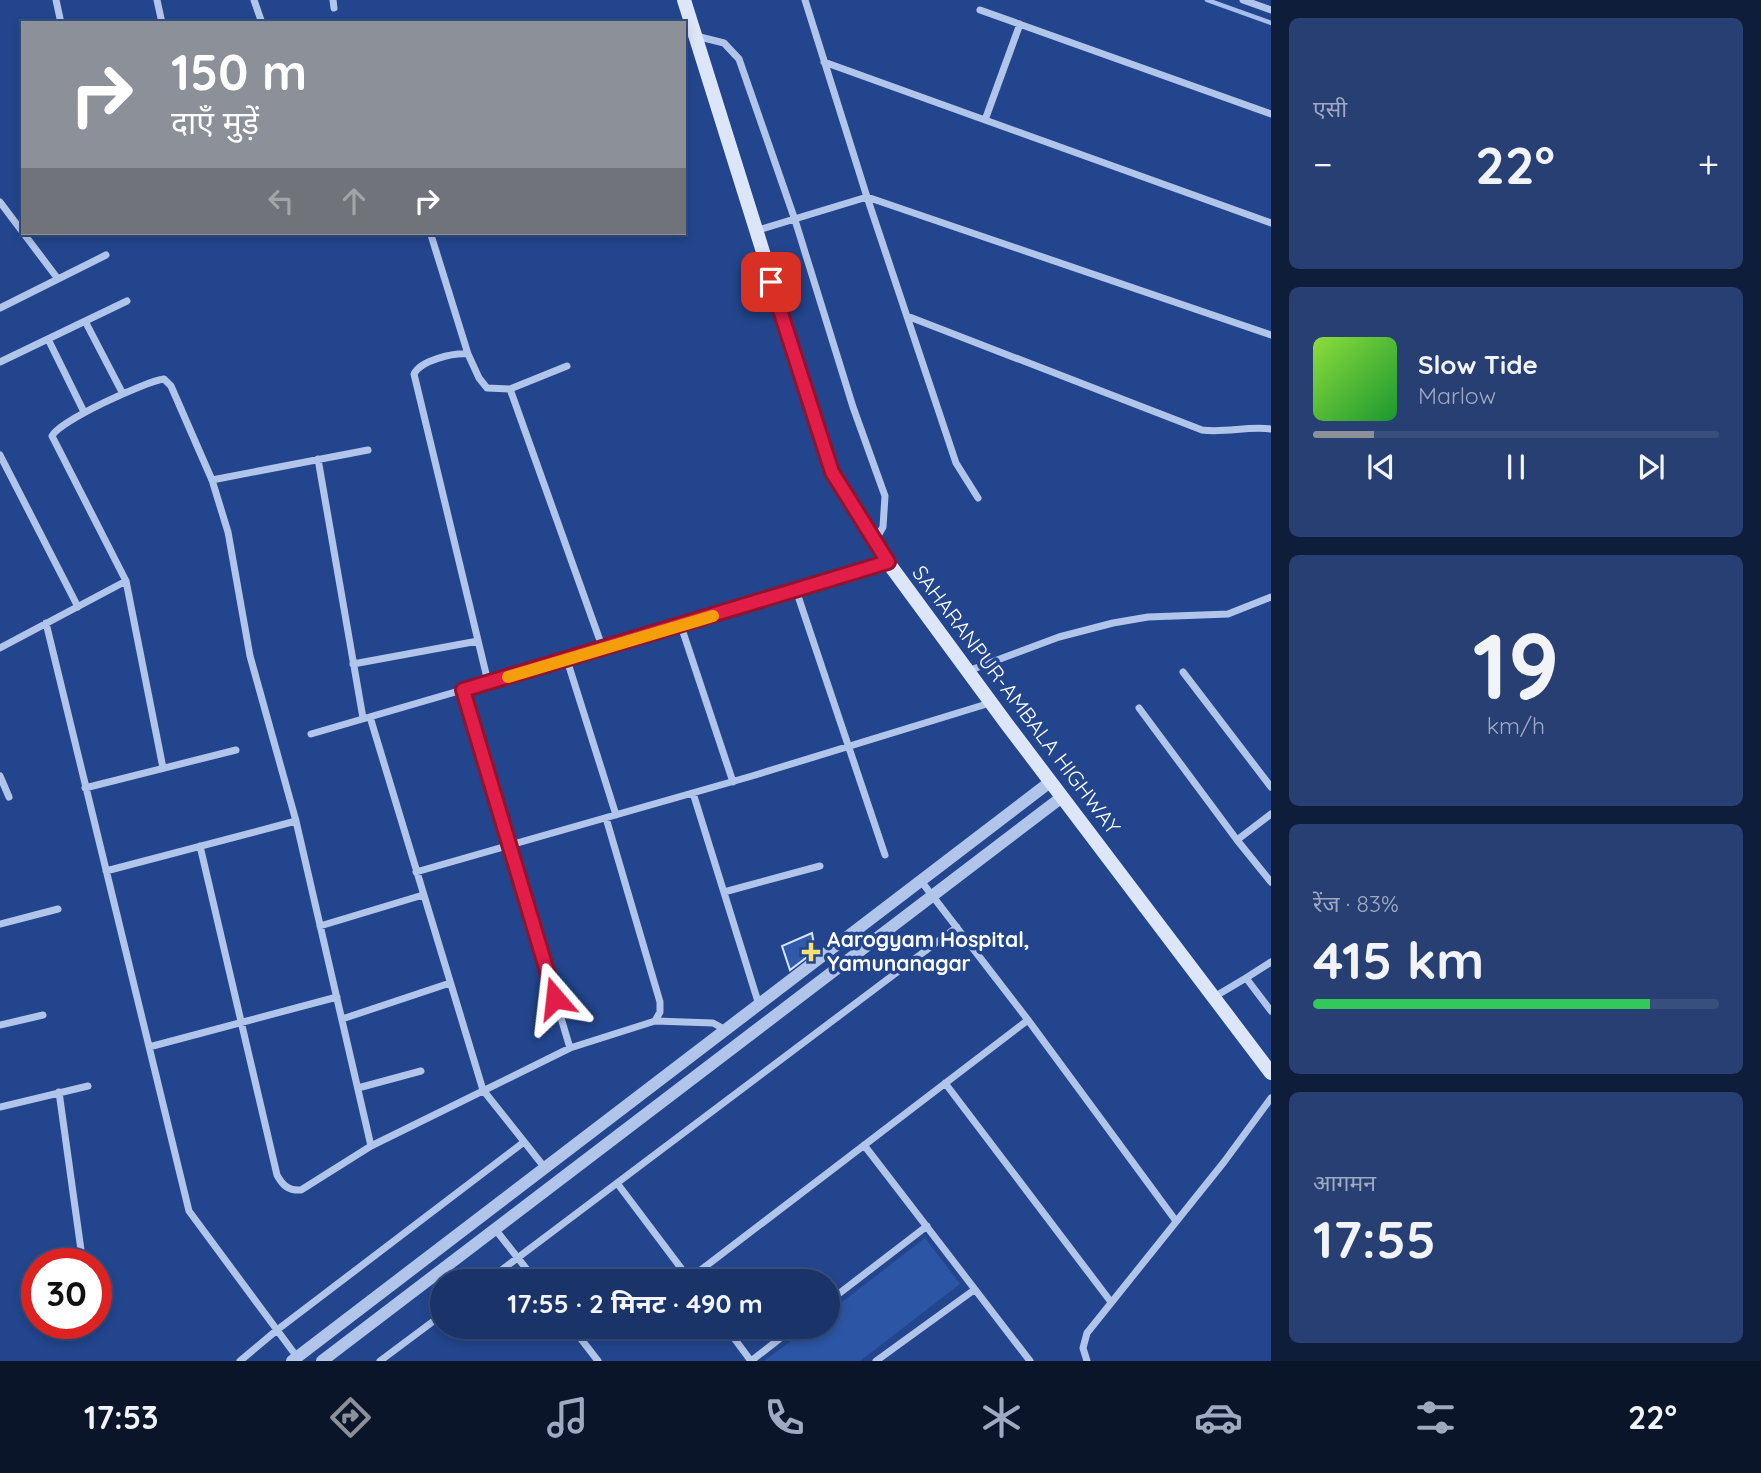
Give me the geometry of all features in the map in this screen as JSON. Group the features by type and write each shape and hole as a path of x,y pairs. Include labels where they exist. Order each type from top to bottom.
{"main road":[{"name":"SAHARANPUR-AMBALA HIGHWAY","path":"684,0 832,472 874,543 1050,782 1271,1073"}],"street":[{"path":"56,0 61,21"},
{"path":"157,0 162,21"},
{"path":"254,0 261,21"},
{"path":"805,0 867,197 956,463 978,498"},
{"path":"1243,0 1271,10"},
{"path":"980,10 1271,114"},
{"path":"985,120 1020,24"},
{"path":"696,36 724,43 739,59 795,220 853,407 885,496 883,527 874,543"},
{"path":"824,62 1271,223"},
{"path":"755,231 867,197 1271,334"},
{"path":"0,202 21,230"},
{"path":"25,235 58,279"},
{"path":"431,235 468,354 479,378 487,388 510,389 567,366"},
{"path":"0,308 106,255"},
{"path":"0,362 127,301"},
{"path":"907,317 1202,430 1219,432 1271,429"},
{"path":"85,321 123,394"},
{"path":"48,339 84,412"},
{"path":"468,354 431,362 417,368 414,374 488,682"},
{"path":"163,768 126,582 52,436 56,429 84,412 159,379 167,380 212,480 228,532 250,656 296,821 372,1146"},
{"path":"510,389 603,649"},
{"path":"212,480 368,450"},
{"path":"0,455 78,607"},
{"path":"318,458 353,664 367,718 483,1090 545,1168"},
{"path":"311,734 567,660 888,562"},
{"path":"0,647 126,582"},
{"path":"796,590 885,855"},
{"path":"968,671 1059,637 1148,617 1228,614 1271,597"},
{"path":"46,623 189,1212 277,1330 294,1359 1050,782"},
{"path":"681,626 733,782"},
{"path":"353,664 478,641"},
{"path":"567,660 616,815"},
{"path":"1184,672 1271,787"},
{"path":"463,690 570,1048"},
{"path":"416,872 733,782 991,703"},
{"path":"1139,708 1271,882"},
{"path":"85,788 236,750"},
{"path":"0,776 9,797"},
{"path":"693,793 759,1004"},
{"path":"322,1361 1062,797"},
{"path":"1237,840 1271,814"},
{"path":"606,818 660,1002 660,1012 655,1021"},
{"path":"106,871 296,821"},
{"path":"200,846 277,1175 287,1189 301,1190 372,1146 570,1048 655,1021 713,1023 726,1030"},
{"path":"724,892 820,866"},
{"path":"921,881 1177,1221"},
{"path":"320,926 424,895"},
{"path":"0,924 58,909"},
{"path":"503,1269 957,927"},
{"path":"1214,998 1271,962"},
{"path":"1246,978 1271,1011"},
{"path":"342,1019 450,983"},
{"path":"149,1047 337,997"},
{"path":"0,1025 43,1015"},
{"path":"703,1269 1028,1020"},
{"path":"358,1088 421,1071"},
{"path":"945,1083 1111,1302"},
{"path":"0,1107 88,1086"},
{"path":"59,1093 81,1248"},
{"path":"1087,1361 1083,1341 1271,1098"},
{"path":"240,1361 524,1142"},
{"path":"864,1145 1030,1361"},
{"path":"617,1183 681,1269"},
{"path":"840,1293 927,1226"},
{"path":"495,1229 526,1269"},
{"path":"876,1361 974,1290"},
{"path":"380,1361 430,1324"},
{"path":"581,1339 596,1358 584,1361"},
{"path":"735,1339 751,1361 779,1339"}],"shaded area":[{"path":"925,1238 960,1284 860,1361 764,1361 794,1339 840,1339 840,1304"}],"building":[{"path":"812,933 815,951 790,970 782,946"}],"waterway":[{"path":"1207,0 1271,23"}],"slow traffic":[{"path":"508,677 713,616"}],"place":[{"name":"Aarogyam Hospital, Yamunanagar","path":"811,952"}],"route":[{"path":"555,998 463,690 888,562 832,472 771,282"}]}
